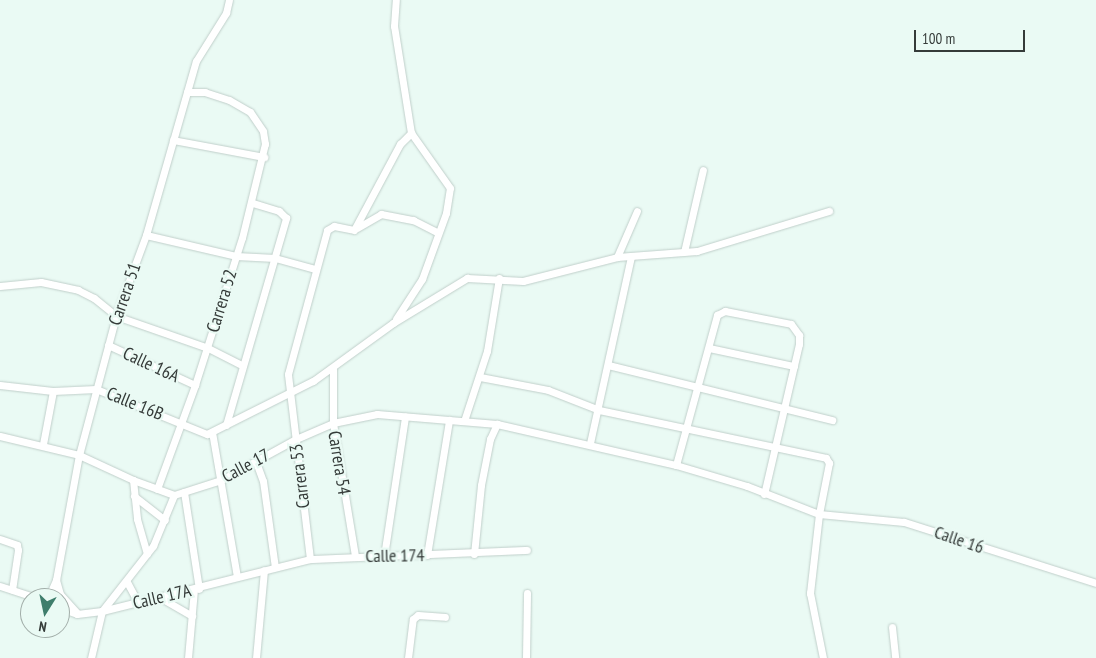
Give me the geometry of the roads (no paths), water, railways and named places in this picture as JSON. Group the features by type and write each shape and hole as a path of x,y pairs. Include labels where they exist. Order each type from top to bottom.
{"street":[{"name":"Carrera 51","path":"52,588 56,580 79,455 116,316 146,235 200,53 226,13 229,0"},
{"path":"393,323 422,280 446,213 450,188 411,133 394,26 396,0"},
{"name":"Carrera 52","path":"157,489 208,348 264,157 263,131 250,112 229,100 205,92 187,92"},
{"path":"354,230 400,144 411,133"},
{"path":"173,140 264,157"},
{"path":"684,252 703,170"},
{"path":"226,425 286,218 279,211 252,203"},
{"path":"617,257 637,211"},
{"path":"237,577 221,480 209,433 289,394 333,369 393,323 467,278 499,278 523,281 617,257 697,251 829,211"},
{"path":"354,230 381,214 413,220 438,234"},
{"name":"Carrera 53","path":"310,559 288,374 315,268 327,230 334,226 354,230"},
{"path":"146,235 236,256 274,258 315,268"},
{"path":"590,443 631,256"},
{"path":"464,421 480,377 499,278"},
{"path":"0,286 59,284 94,298 116,316 208,348 243,366"},
{"path":"676,465 720,311 791,324 799,335 794,366 764,494"},
{"name":"Calle 16A","path":"108,345 195,385"},
{"path":"709,348 794,366"},
{"path":"608,365 784,406 832,420"},
{"name":"Carrera 54","path":"333,369 333,423 355,556"},
{"path":"480,377 548,390 598,410 826,458 829,463 819,514 810,593 823,658"},
{"name":"Calle 16B","path":"0,387 53,391 96,389 209,433"},
{"path":"43,444 53,391"},
{"name":"Calle 17","path":"174,495 221,480 296,439 333,423 377,414 497,424 590,443 676,465"},
{"path":"384,556 405,417"},
{"path":"427,555 450,420"},
{"path":"474,554 482,485 490,439 497,424"},
{"path":"0,436 43,444 79,455 133,480 174,495 166,520 147,554 127,582 102,611 91,658"},
{"path":"256,462 263,481 275,567"},
{"name":"Calle 16","path":"676,465 819,514 904,522 1096,583"},
{"path":"133,480 134,496 147,554"},
{"path":"184,492 197,590 192,616 188,658"},
{"path":"134,496 166,520"},
{"path":"0,539 16,545 18,550 12,590"},
{"name":"Calle 174","path":"264,570 310,559 355,556 474,554 527,550"},
{"path":"256,658 264,570"},
{"name":"Calle 17A","path":"70,612 77,614 102,611 197,590 264,570"},
{"path":"56,580 60,594 77,614"},
{"path":"127,582 138,603"},
{"path":"0,586 20,593"},
{"path":"526,658 527,593"},
{"path":"161,598 192,616"},
{"path":"408,658 413,619 418,615 445,617"},
{"path":"892,627 895,658"}]}
